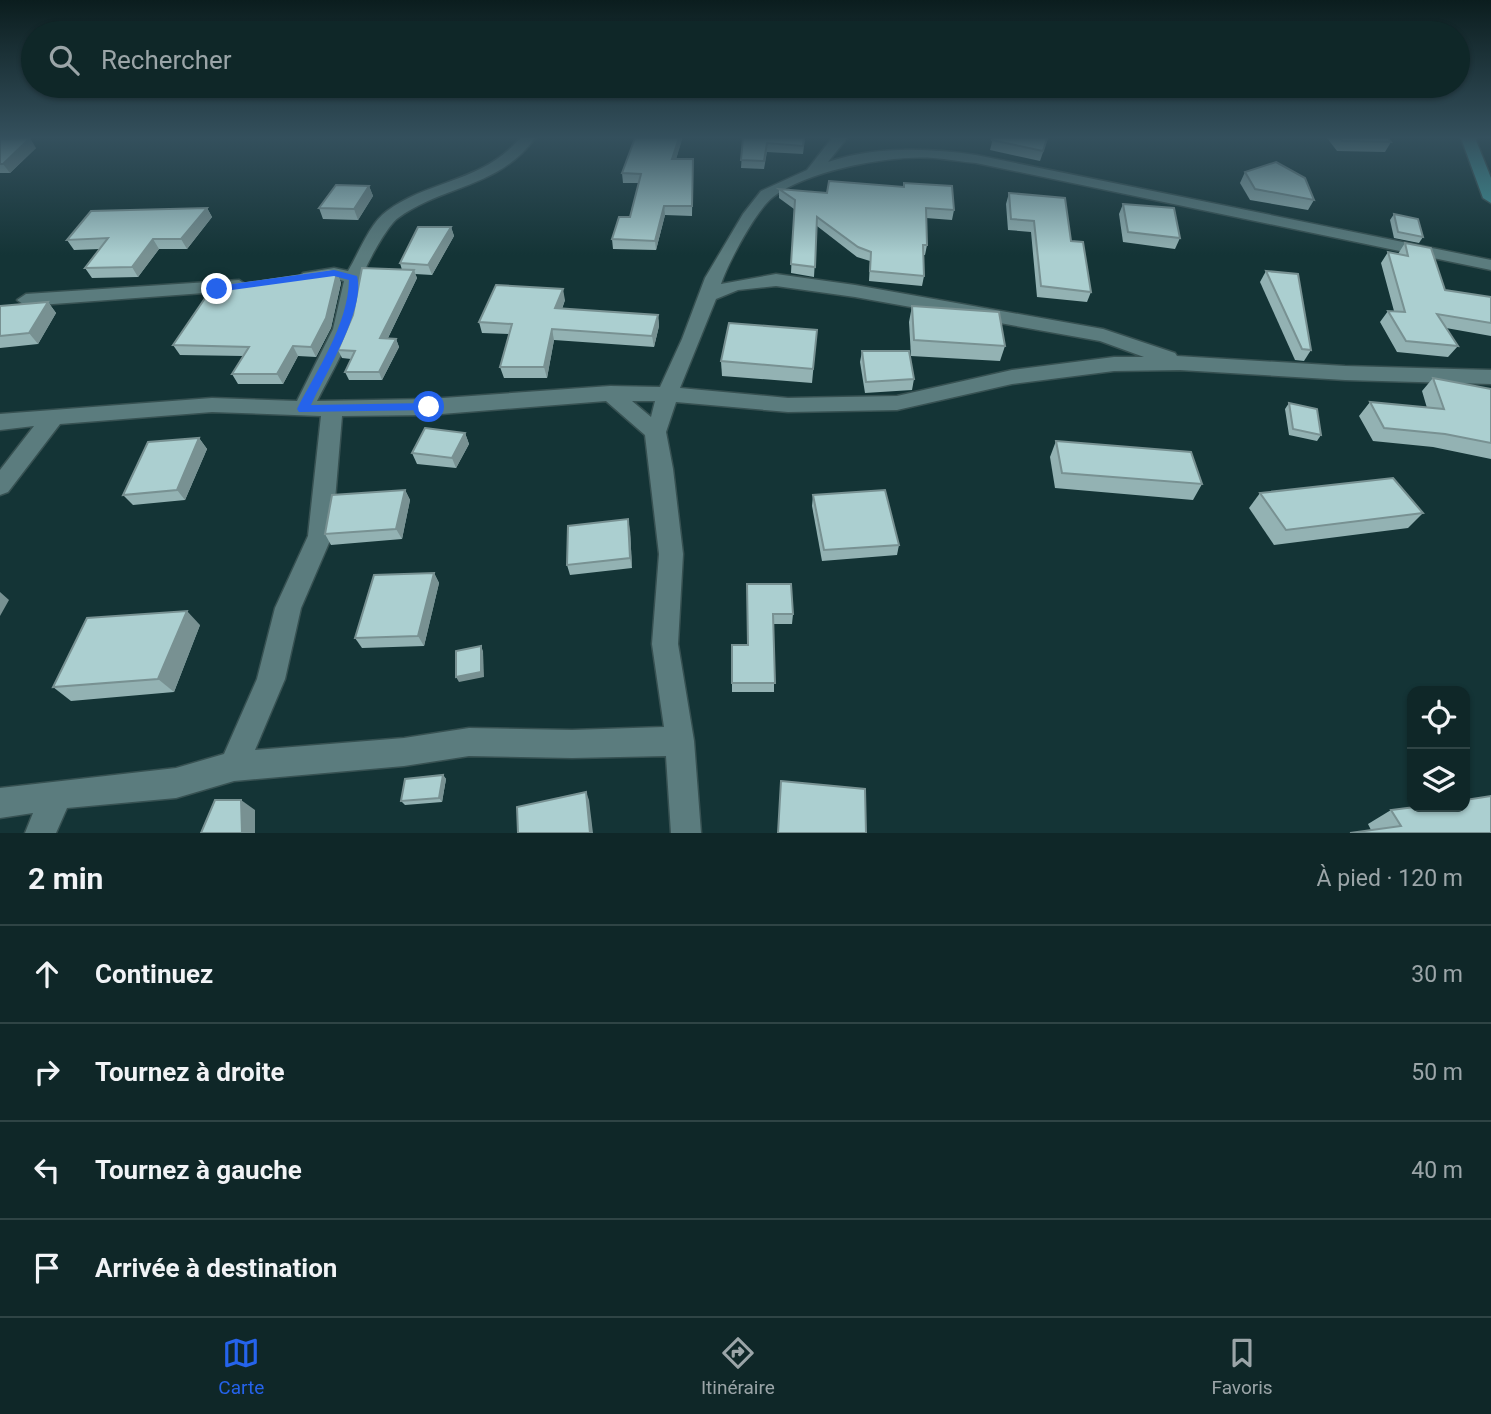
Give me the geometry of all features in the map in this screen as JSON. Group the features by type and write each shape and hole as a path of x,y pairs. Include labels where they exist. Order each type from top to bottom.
{"main road":[{"path":"1483,177 1491,196"}],"street":[{"path":"303,409 343,327 354,292 354,278 390,215 472,177"},
{"path":"686,833 680,741 665,644 671,554 662,469 655,432 664,411 667,394 714,278 749,217 766,194 803,177"},
{"path":"1058,177 1491,265"},
{"path":"295,279 334,273 354,278"},
{"path":"708,295 736,285 776,280 855,291 1103,335 1180,363"},
{"path":"26,300 206,290 256,284"},
{"path":"0,422 212,405 303,409 429,407 610,393 667,394 788,405 897,403 1012,377 1114,364 1180,363 1382,375 1491,377"},
{"path":"610,393 655,432"},
{"path":"234,766 271,679 288,608 320,536 332,409"},
{"path":"0,486 52,419"},
{"path":"0,803 176,783 234,766 404,752 469,742 572,744 680,741"},
{"path":"40,833 58,795"}],"building":[{"path":"640,177 693,177 692,206 664,206 655,241 612,239 619,217 630,217"},
{"path":"1248,177 1303,177 1314,200 1255,189"},
{"path":"829,181 904,187 904,183 952,186 954,210 926,208 924,276 870,271 871,252 858,247 817,217 815,267 791,264 795,200 779,189 827,193"},
{"path":"336,185 369,186 354,209 319,208"},
{"path":"1009,193 1065,198 1071,241 1083,242 1091,292 1041,286 1034,221 1011,219"},
{"path":"1123,204 1174,208 1180,238 1128,232"},
{"path":"207,208 181,239 153,239 132,267 85,268 108,238 67,240 91,211"},
{"path":"1394,214 1418,219 1423,237 1398,232"},
{"path":"418,227 451,227 428,265 400,263"},
{"path":"1405,243 1431,248 1445,290 1491,297 1491,323 1437,314 1458,346 1406,341 1388,311 1405,312 1388,252 1408,256"},
{"path":"362,268 414,270 380,338 396,339 379,372 345,372 355,351 338,350 353,315"},
{"path":"329,271 337,273 326,318 311,347 293,346 277,374 232,374 249,347 173,345 212,288"},
{"path":"1266,271 1298,274 1311,350 1302,349"},
{"path":"496,285 563,289 555,308 658,315 652,336 552,329 544,367 500,367 512,324 479,322"},
{"path":"48,302 29,333 0,336 0,306"},
{"path":"912,306 999,312 1005,346 914,340"},
{"path":"729,323 817,330 813,369 721,361"},
{"path":"862,351 909,351 914,379 866,382"},
{"path":"1433,378 1491,389 1491,443 1445,434 1384,428 1370,402 1444,409"},
{"path":"1289,403 1317,409 1321,435 1293,429"},
{"path":"425,428 465,433 452,458 412,453"},
{"path":"199,438 177,490 123,495 148,442"},
{"path":"1056,441 1191,452 1202,484 1062,473"},
{"path":"1393,478 1423,513 1286,530 1260,493"},
{"path":"405,490 396,529 325,534 332,495"},
{"path":"885,490 899,545 824,550 813,495"},
{"path":"628,519 630,558 567,565 568,526"},
{"path":"434,573 418,636 355,638 374,575"},
{"path":"747,584 791,584 793,614 773,614 775,683 732,683 732,645 748,645"},
{"path":"187,611 158,679 53,687 87,618"},
{"path":"481,646 481,672 456,677 456,651"},
{"path":"443,775 439,798 401,801 405,779"},
{"path":"781,781 865,789 866,833 778,833"},
{"path":"586,792 590,833 518,833 517,807"},
{"path":"1491,796 1491,833 1350,833 1401,826 1391,810 1407,808 1407,812 1470,812 1470,799"},
{"path":"215,800 241,800 242,833 201,833"}],"route":[{"path":"217,289 334,273 354,278 354,292 343,327 303,409 429,407"}]}
